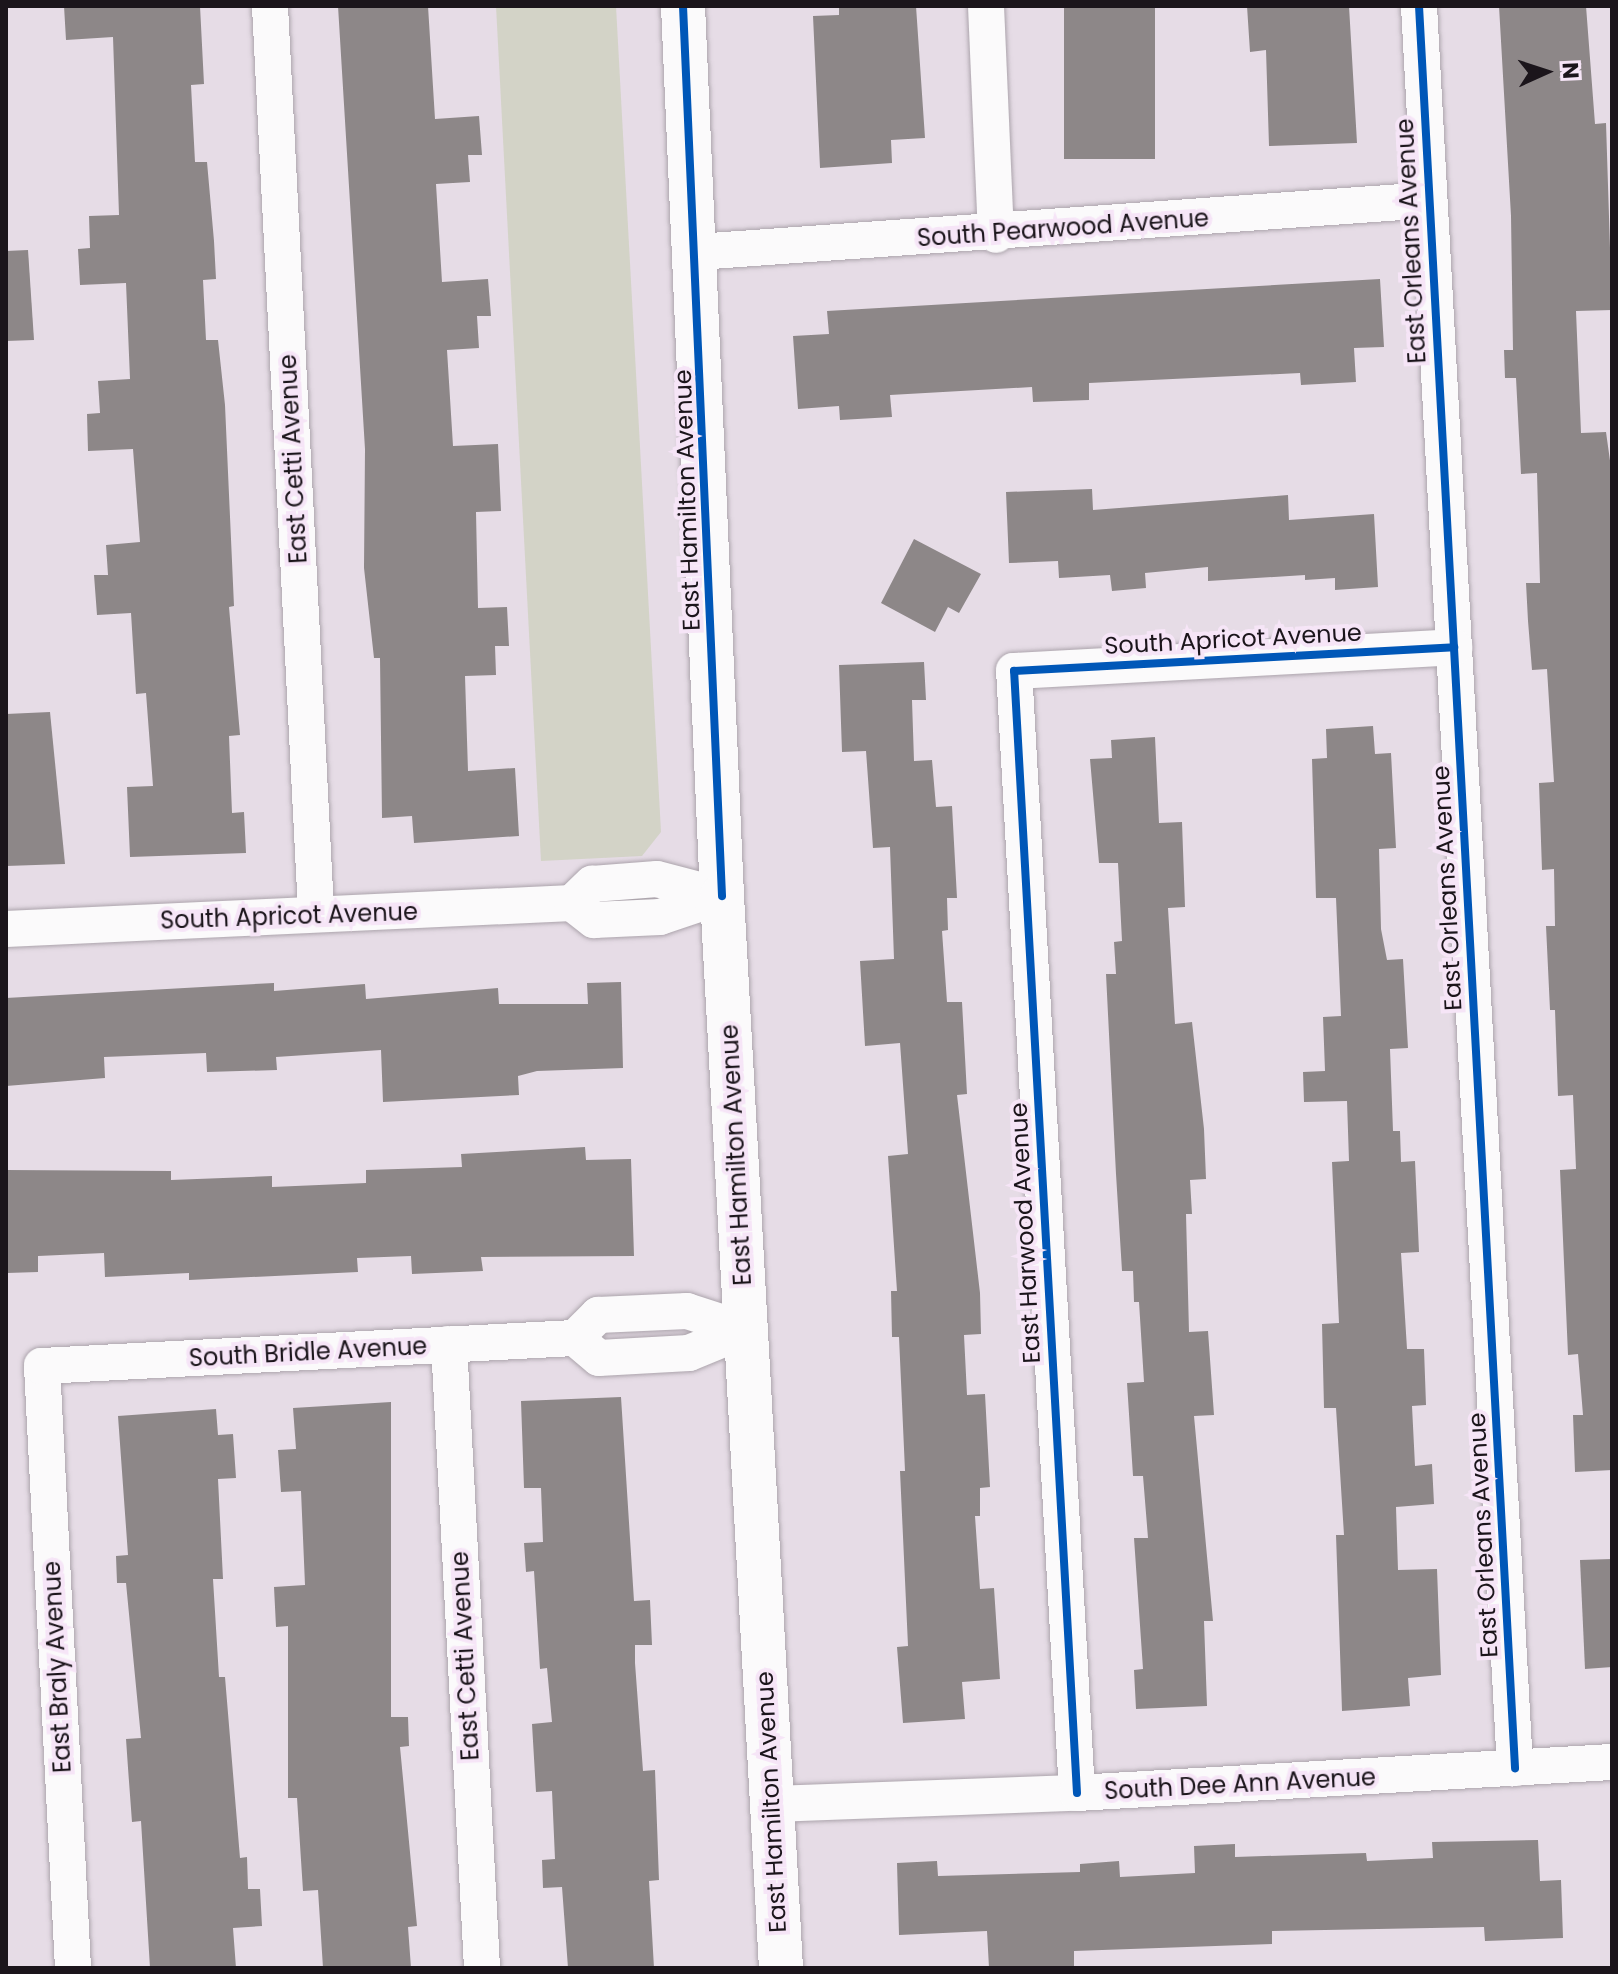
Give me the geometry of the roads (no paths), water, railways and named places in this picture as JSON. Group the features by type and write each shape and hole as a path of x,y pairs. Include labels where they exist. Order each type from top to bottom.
{"street":[{"name":"East Cetti Avenue","path":"270,6 316,912"},
{"name":"East Hamilton Avenue","path":"683,6 697,252 722,896 781,1968"},
{"path":"986,6 996,235"},
{"name":"East Orleans Avenue","path":"1419,6 1515,1768"},
{"name":"South Pearwood Avenue","path":"697,252 996,235 1429,200"},
{"name":"South Apricot Avenue","path":"1014,671 1454,647"},
{"name":"East Harwood Avenue","path":"1014,671 1077,1793"},
{"name":"South Apricot Avenue","path":"6,929 316,912 572,903 592,884 657,879 722,896"},
{"name":"South Bridle Avenue","path":"42,1366 575,1338 598,1315 672,1312 745,1330"},
{"name":"East Cetti Avenue","path":"449,1344 482,1968"},
{"name":"East Braly Avenue","path":"42,1366 73,1968"},
{"name":"South Dee Ann Avenue","path":"771,1804 1077,1793 1612,1762"}]}
